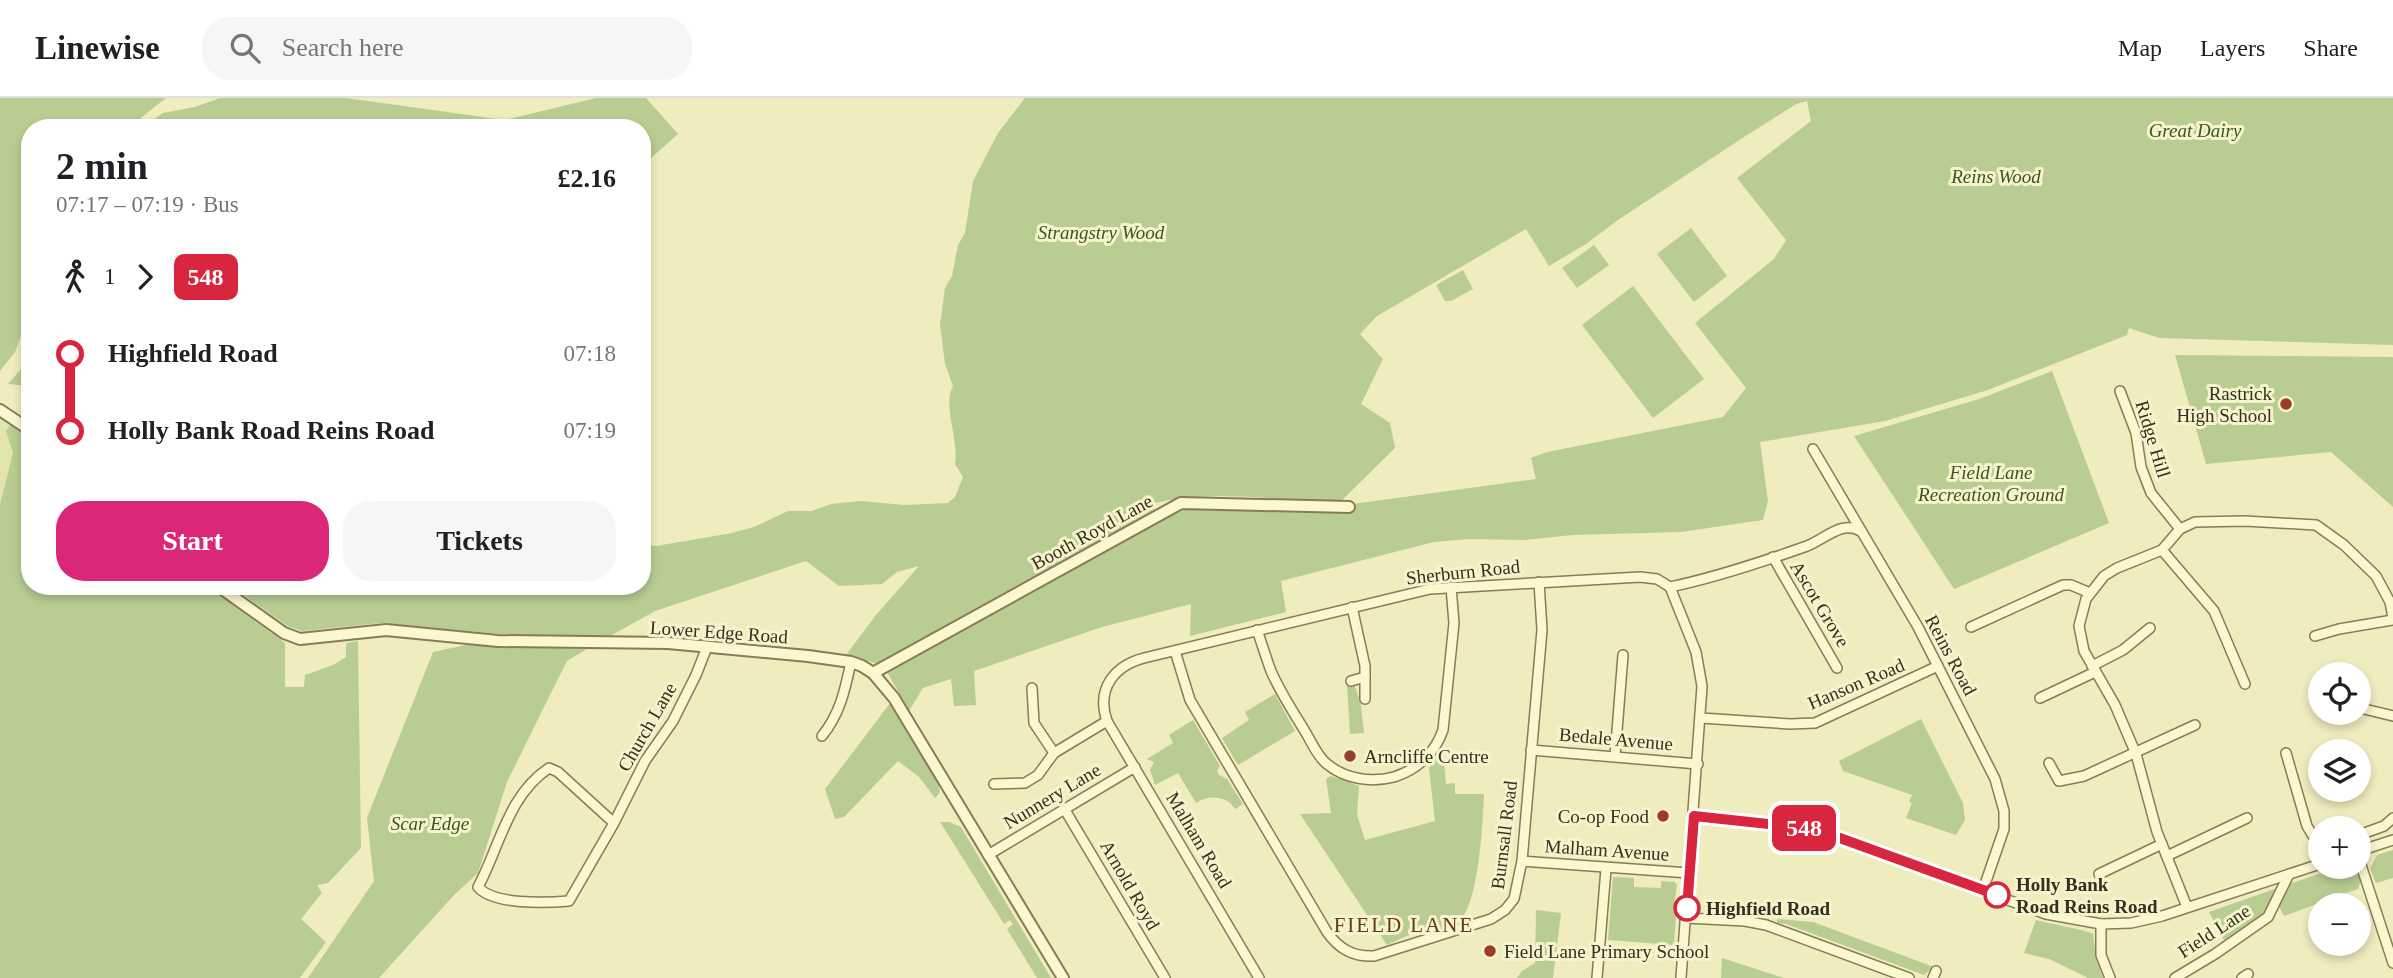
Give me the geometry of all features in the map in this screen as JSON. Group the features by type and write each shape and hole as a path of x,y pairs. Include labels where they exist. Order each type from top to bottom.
{"street":[{"name":"Ridge Hill","path":"2120,391 2136,433 2141,467 2147,484 2180,529"},
{"path":"0,410 21,424"},
{"name":"Reins Road","path":"1813,450 1938,666 1994,779 2004,811 2002,836 1983,890"},
{"name":"Booth Royd Lane","path":"873,673 1181,503 1349,507"},
{"path":"2187,907 2153,820 2136,754 2115,705 2082,645 2079,626 2081,611 2090,593 2104,576 2162,550 2180,529 2203,520 2316,525 2344,545 2376,576 2390,602 2393,619 2315,636"},
{"name":"Sherburn Road","path":"1107,721 1104,695 1116,672 1133,661 1411,592 1451,587 1640,577 1657,579 1670,587 1715,578 1818,542 1845,527 1854,527 1862,532"},
{"path":"2162,550 2214,611 2245,684"},
{"name":"Ascot Grove","path":"1773,557 1837,668"},
{"name":"Burnsall Road","path":"1175,651 1190,700 1304,896 1335,943 1360,956 1374,956 1490,919 1505,910 1514,900 1522,861 1542,630 1539,582"},
{"path":"1971,627 2063,585 2071,585 2090,593"},
{"path":"1257,630 1272,672 1320,757 1334,769 1356,778 1390,778 1410,769 1428,756 1443,730 1454,623 1451,587"},
{"path":"1670,587 1700,666 1702,685 1681,978"},
{"name":"Lower Edge Road","path":"230,595 279,630 300,639 386,630 498,641 668,643 851,662 873,673 894,698 1063,978"},
{"path":"1352,607 1365,666 1365,699"},
{"path":"2040,698 2094,669 2150,628"},
{"name":"Church Lane","path":"614,823 558,772 549,768 536,777 518,798 478,887 494,898 539,902 569,901 614,823 645,761 673,721 707,647"},
{"path":"1615,756 1623,654"},
{"path":"822,736 835,720 851,662"},
{"name":"Hanson Road","path":"1701,718 1783,724 1815,723 1938,666"},
{"path":"1351,681 1365,677"},
{"path":"1032,688 1034,723 1054,752"},
{"path":"2371,711 2393,716"},
{"path":"994,784 1025,783 1038,775 1054,752 1107,721"},
{"name":"Malham Road","path":"1107,721 1257,975"},
{"path":"2049,763 2059,781 2084,776 2195,725"},
{"name":"Bedale Avenue","path":"1531,750 1698,764"},
{"path":"2286,753 2308,827"},
{"name":"Nunnery Lane","path":"988,855 1135,767"},
{"name":"Arnold Royd","path":"1065,810 1165,978"},
{"path":"1694,816 1815,829 2046,914 2101,924 2146,920 2308,868"},
{"path":"2167,856 2247,818"},
{"path":"2371,831 2384,826 2393,818"},
{"path":"2371,847 2393,840"},
{"path":"2099,874 2162,844"},
{"name":"Malham Avenue","path":"1522,861 1689,873"},
{"path":"1597,978 1606,869"},
{"name":"Field Lane","path":"2175,978 2268,917 2289,874"},
{"path":"2366,879 2393,963"},
{"path":"1686,918 1745,921 1766,925 1909,978"},
{"path":"2380,923 2393,921"},
{"path":"2101,924 2101,955 2110,978"},
{"path":"1245,978 1257,975"}],"green space":[{"path":"0,98 166,98 139,119 21,119 21,336 15,352 0,371"},
{"path":"220,98 346,98 498,119 155,119 163,113 195,107"},
{"path":"596,98 646,98 678,134 651,158 651,119 509,119"},
{"path":"1025,98 2393,98 2393,345 2159,338 2129,328 2127,335 1988,390 1885,421 1760,442 1768,501 1763,520 1681,532 1434,542 1281,581 1286,612 1190,636 1191,604 1102,627 974,671 976,705 954,706 951,679 923,688 909,711 886,670 1010,602 1007,599 878,664 846,655 876,615 919,566 897,572 882,584 839,586 806,561 655,611 605,639 511,635 381,623 303,631 289,627 244,595 651,595 651,546 732,533 754,527 788,511 812,511 831,504 860,501 904,505 948,503 955,497 963,477 955,464 949,403 953,386 945,364 940,325 945,288 952,276 958,245 965,233 973,181 998,133","holes":["1807,101 1811,121 1737,178 1786,240 1774,259 1695,323 1746,388 1723,417 1547,452 1531,458 1536,479 1353,504 1335,511 1186,509 1167,518 1153,518 1155,503 1200,497 1246,497 1337,505 1395,448 1390,423 1361,404 1383,359 1360,334 1377,316 1526,229 1549,266 1744,137 1796,104"]},
{"path":"1691,228 1727,276 1694,302 1657,254"},
{"path":"1594,245 1609,265 1577,288 1562,268"},
{"path":"1463,270 1473,289 1451,301 1445,301 1436,285"},
{"path":"1633,286 1704,379 1653,418 1582,325"},
{"name":"Rastrick High School","path":"2175,355 2393,357 2393,507 2331,452 2206,464"},
{"path":"21,369 21,385 8,384"},
{"name":"Field Lane Recreation Ground","path":"2052,371 2109,523 1954,589 1854,436 1979,399"},
{"path":"0,416 11,424 6,431 13,453 0,504"},
{"path":"11,424 21,431 21,595 218,595 285,643 285,687 304,687 305,675 346,657 346,643 358,641 361,848 328,883 317,885 322,893 301,919 326,942 300,978 0,978 0,504 13,453 6,431"},
{"name":"Scar Edge","path":"466,645 587,649 567,661 507,782 478,873 454,895 379,978 308,978 374,881 367,818 433,652"},
{"path":"1354,683 1361,705 1364,733 1350,734 1347,686"},
{"path":"1275,694 1295,731 1238,765 1222,738 1249,720 1245,712"},
{"path":"891,702 910,738 938,780 940,792 935,798 919,777 898,761 844,817 835,819 825,789"},
{"path":"1921,719 1963,803 1965,820 1956,835 1906,818 1912,795 1843,771 1839,761"},
{"path":"1193,720 1220,766 1217,771 1219,775 1227,779 1243,804 1235,809 1232,804 1217,798 1196,803 1178,773 1155,785 1150,770 1154,762 1147,759 1173,743 1169,735"},
{"path":"1443,750 1446,784 1455,783 1455,794 1484,794 1479,861 1471,898 1466,912 1455,924 1413,934 1387,945 1300,814 1331,813 1326,779 1331,776 1359,786 1357,815 1365,840 1435,821 1429,768"},
{"path":"940,822 961,827 1051,978 1037,978 1007,929 1013,924 1010,920 1004,924"},
{"path":"2393,850 2393,878 2376,883 2371,867 2377,855"},
{"path":"1613,877 1634,878 1634,887 1661,888 1661,881 1675,882 1674,945 1608,940"},
{"path":"2308,878 2361,880 2358,889 2347,893 2308,893 2308,907 2284,916 2278,904 2286,885"},
{"path":"2280,887 2266,915 2224,940 2209,912"},
{"path":"1536,910 1561,913 1553,978 1517,978 1522,971 1535,963"},
{"path":"1777,919 1813,922 1934,967 1924,975 1777,923"},
{"path":"2036,920 2093,934 2096,958 2103,978 2088,978 2049,959 2024,953"},
{"path":"1722,958 1784,978 1721,978"}],"bus line":[{"name":"548","path":"1687,908 1694,816 1815,829 1997,895"}],"place":[{"name":"Rastrick High School","path":"2286,404"},
{"name":"Arncliffe Centre","path":"1350,756"},
{"name":"Co-op Food","path":"1663,816"},
{"name":"Holly Bank Road Reins Road","path":"1997,895"},
{"name":"Highfield Road","path":"1687,908"},
{"name":"Field Lane Primary School","path":"1490,951"}],"district":[{"name":"FIELD LANE","path":"1404,925"}],"park label":[{"name":"Great Dairy","path":"2195,130"},
{"name":"Reins Wood","path":"1996,176"},
{"name":"Strangstry Wood","path":"1101,232"}]}
